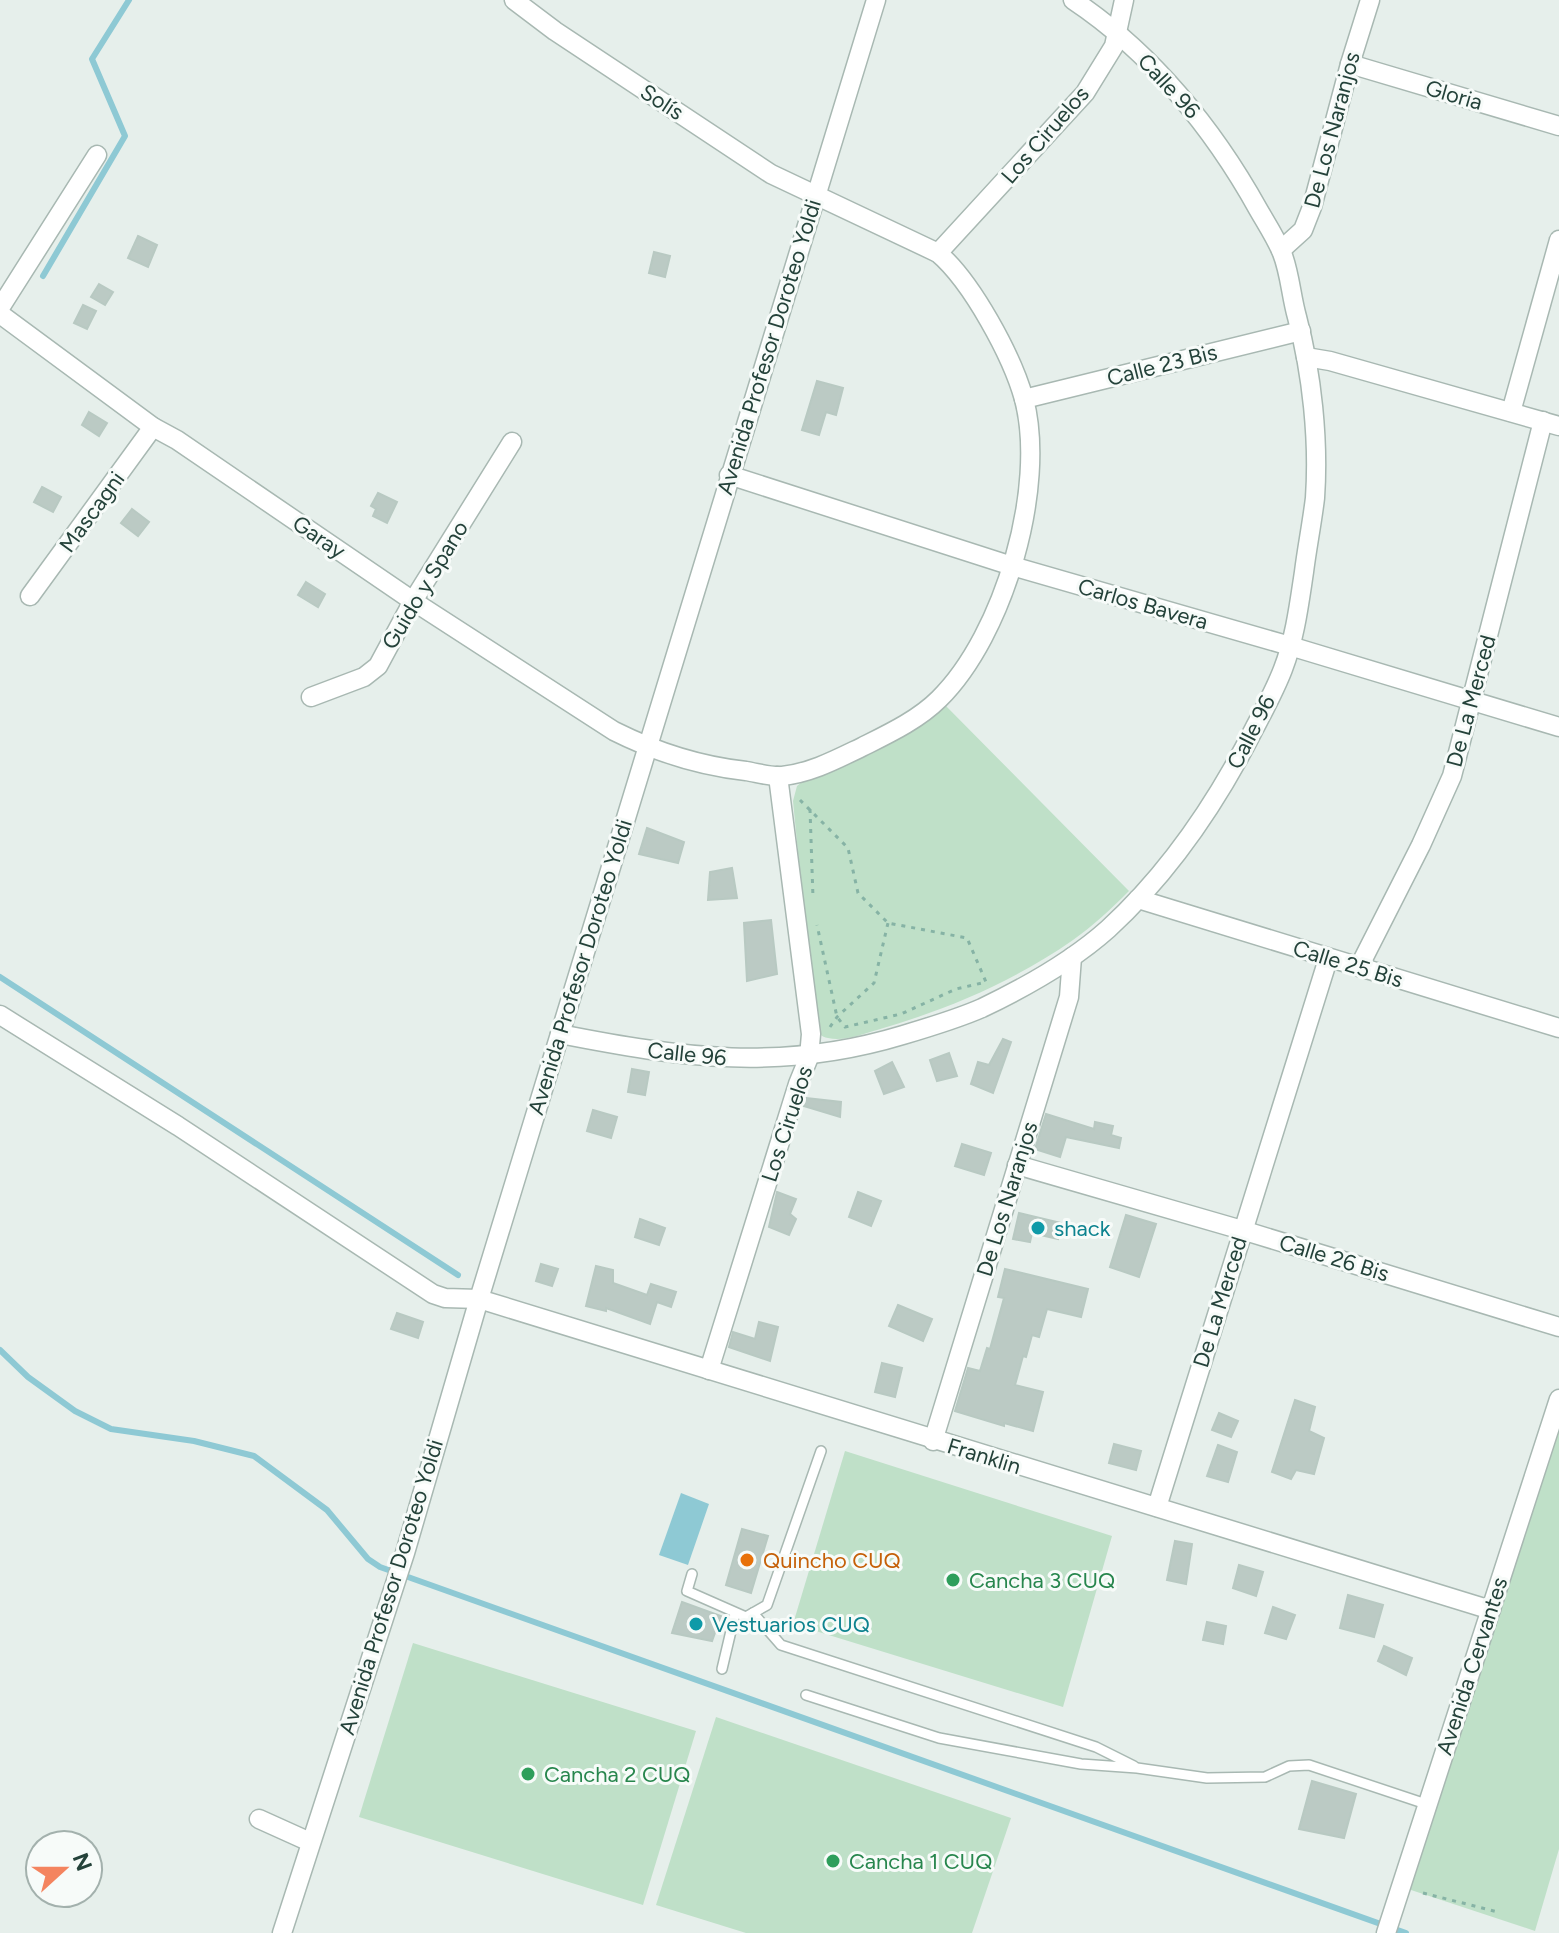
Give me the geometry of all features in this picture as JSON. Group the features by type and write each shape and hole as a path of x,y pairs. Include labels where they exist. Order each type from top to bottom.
{"street":[{"name":"Solís","path":"514,0 555,31 771,174 938,253"},
{"name":"Avenida Profesor Doroteo Yoldi","path":"282,1933 405,1553 479,1299 876,0"},
{"name":"Calle 96","path":"560,1034 680,1055 754,1060 809,1057 861,1047 939,1024 1003,997 1072,957 1138,899 1187,840 1231,773 1283,670 1296,624 1315,498 1316,454 1306,357 1281,250 1240,177 1205,125 1116,32 1073,0"},
{"name":"Los Ciruelos","path":"938,253 1085,93 1114,46 1124,0"},
{"name":"De Los Naranjos","path":"1281,250 1303,230 1312,207 1370,0"},
{"name":"Gloria","path":"1350,64 1559,126"},
{"path":"0,311 97,155"},
{"path":"1511,412 1559,240"},
{"path":"780,782 884,736 939,699 979,643 1012,566 1027,495 1029,458 1024,399 1009,360 987,318 958,275 938,253"},
{"name":"Garay","path":"0,311 153,427 614,731 647,747 716,768 780,782"},
{"name":"Calle 23 Bis","path":"1024,399 1301,331"},
{"path":"1306,357 1551,423"},
{"name":"De La Merced","path":"1359,967 1446,789 1551,423"},
{"name":"Mascagni","path":"30,596 153,427"},
{"name":"Guido y Spano","path":"311,697 364,677 378,666 413,601 512,442"},
{"name":"Carlos Bavera","path":"729,475 1012,566 1559,727"},
{"name":"Los Ciruelos","path":"709,1370 809,1057 811,1034 780,782"},
{"name":"Calle 25 Bis","path":"1138,899 1559,1028"},
{"name":"De Los Naranjos","path":"933,1441 1069,997 1072,957"},
{"name":"De La Merced","path":"1157,1507 1328,959"},
{"name":"Franklin","path":"0,1015 178,1126 433,1294 445,1298 479,1299 1491,1610"},
{"name":"Calle 26 Bis","path":"1017,1165 1559,1327"},
{"name":"Avenida Cervantes","path":"1387,1931 1559,1399"},
{"path":"259,1819 310,1842"}],"lane":[{"path":"692,1574 687,1591 735,1614 746,1617 767,1605 821,1451"},
{"path":"753,1613 781,1645 1096,1747 1137,1768"},
{"path":"722,1669 735,1614"},
{"path":"806,1695 939,1738 1081,1764 1207,1778 1265,1777 1289,1766 1309,1765 1426,1804"}],"path":[{"path":"780,782 848,848 858,893 888,923 967,938 986,982 956,989 901,1014 845,1027 837,1017 817,926"},
{"path":"810,809 814,911"},
{"path":"809,1057 837,1017 874,983 888,923"},
{"path":"1423,1893 1498,1912"}],"green space":[{"path":"945,705 1129,891 1073,940 1003,982 903,1022 853,1037 826,1037 815,1027 793,801 797,786 866,755"},
{"path":"1559,1414 1559,1849 1535,1931 1408,1889"},
{"name":"Cancha 3 CUQ","path":"845,1451 1112,1536 1063,1707 793,1624"},
{"name":"Cancha 2 CUQ","path":"413,1643 696,1731 643,1905 359,1817"},
{"name":"Cancha 1 CUQ","path":"716,1717 1011,1818 972,1933 746,1933 656,1905"}],"water":[{"path":"681,1493 709,1504 688,1565 659,1555"}],"building":[{"path":"138,236 157,245 148,267 128,258"},
{"path":"654,252 670,256 665,277 649,273"},
{"path":"99,284 113,292 105,305 91,297"},
{"path":"83,305 96,311 87,329 74,323"},
{"path":"817,381 843,388 836,415 826,412 819,435 802,430"},
{"path":"89,412 107,423 99,436 82,425"},
{"path":"42,487 61,497 53,512 34,502"},
{"path":"378,493 397,502 387,523 373,516 376,509 371,506"},
{"path":"132,509 149,522 138,536 121,523"},
{"path":"306,582 325,594 318,607 298,595"},
{"path":"647,828 684,842 678,863 639,854"},
{"path":"732,868 737,898 708,900 710,872"},
{"path":"771,920 777,974 747,981 744,923"},
{"path":"1003,1039 1011,1042 993,1093 971,1084 978,1062 989,1065"},
{"path":"949,1053 957,1076 937,1081 930,1060"},
{"path":"892,1062 904,1087 884,1094 875,1071"},
{"path":"632,1069 649,1072 645,1095 628,1092"},
{"path":"806,1098 841,1102 840,1117 804,1106"},
{"path":"593,1110 617,1117 611,1138 587,1131"},
{"path":"1046,1114 1094,1129 1095,1122 1113,1126 1111,1135 1121,1138 1119,1148 1066,1137 1060,1157 1035,1149"},
{"path":"962,1144 991,1153 984,1175 955,1166"},
{"path":"777,1192 796,1199 790,1214 796,1219 789,1235 769,1227"},
{"path":"858,1192 881,1201 871,1226 849,1217"},
{"name":"shack","path":"1019,1213 1061,1223 1058,1239 1032,1233 1030,1242 1013,1239"},
{"path":"1126,1215 1156,1224 1139,1277 1110,1267"},
{"path":"640,1219 665,1228 659,1245 635,1237"},
{"path":"541,1264 558,1269 552,1286 536,1281"},
{"path":"596,1266 613,1270 613,1283 647,1295 651,1284 676,1292 671,1307 657,1302 650,1324 606,1308 606,1311 586,1306"},
{"path":"1005,1269 1088,1289 1081,1317 1047,1309 1039,1337 1032,1335 1026,1357 1023,1356 1015,1385 1043,1392 1033,1431 955,1411 968,1368 980,1371 987,1348 990,1349 1004,1298 998,1297"},
{"path":"898,1305 932,1319 923,1341 889,1326"},
{"path":"397,1313 423,1322 418,1338 391,1329"},
{"path":"759,1322 778,1327 770,1361 729,1347 733,1332 755,1339"},
{"path":"882,1363 902,1368 895,1397 875,1392"},
{"path":"1295,1400 1315,1407 1309,1431 1324,1438 1314,1474 1296,1470 1291,1479 1272,1472"},
{"path":"1219,1413 1238,1421 1231,1437 1212,1430"},
{"path":"1114,1444 1141,1451 1136,1470 1109,1463"},
{"path":"1218,1445 1237,1452 1228,1482 1207,1476"},
{"name":"Quincho CUQ","path":"742,1529 768,1536 751,1593 726,1585"},
{"path":"1175,1541 1192,1544 1186,1584 1167,1580"},
{"path":"1239,1565 1263,1572 1256,1596 1233,1588"},
{"path":"1348,1595 1383,1605 1374,1637 1340,1628"},
{"name":"Vestuarios CUQ","path":"682,1602 721,1616 712,1641 672,1633"},
{"path":"1273,1607 1295,1615 1286,1639 1265,1633"},
{"path":"1207,1622 1226,1626 1223,1644 1203,1640"},
{"path":"1384,1646 1412,1658 1406,1675 1378,1661"},
{"path":"1312,1781 1356,1794 1344,1838 1299,1829"}],"waterway":[{"path":"43,276 125,136 92,59 129,0"},
{"path":"0,977 458,1275"},
{"path":"0,1350 28,1377 75,1411 111,1429 194,1441 254,1456 327,1510 368,1559 380,1567 1406,1933"}],"place":[{"name":"shack","path":"1038,1228"},
{"name":"Quincho CUQ","path":"747,1560"},
{"name":"Cancha 3 CUQ","path":"953,1580"},
{"name":"Vestuarios CUQ","path":"696,1624"},
{"name":"Cancha 2 CUQ","path":"528,1774"},
{"name":"Cancha 1 CUQ","path":"833,1861"}]}
